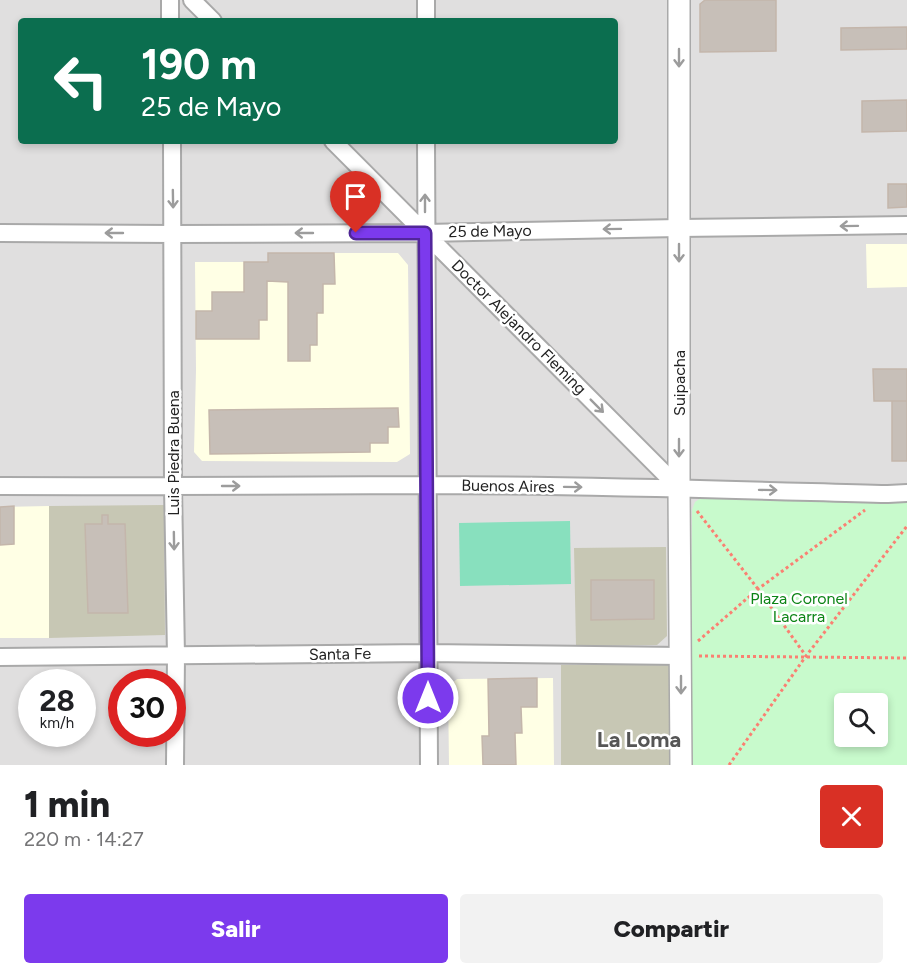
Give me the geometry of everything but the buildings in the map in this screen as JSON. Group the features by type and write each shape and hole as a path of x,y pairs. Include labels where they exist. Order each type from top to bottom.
{"street":[{"path":"170,0 170,18"},
{"path":"192,0 210,18"},
{"path":"426,0 426,18"},
{"name":"Suipacha","path":"679,0 681,765"},
{"name":"Luis Piedra Buena","path":"172,144 175,765"},
{"name":"Doctor Alejandro Fleming","path":"336,144 679,488"},
{"path":"426,144 429,765"},
{"name":"25 de Mayo","path":"0,233 425,233 907,225"},
{"name":"Buenos Aires","path":"0,486 428,485 907,493"},
{"name":"Santa Fe","path":"0,657 428,653 681,656"}],"path":[{"path":"679,488 758,589 806,656"},
{"path":"681,656 758,589 888,494"},
{"path":"729,765 806,656 907,526"},
{"path":"681,656 907,658"}],"shaded area":[{"path":"0,0 907,0 907,765 0,765"},
{"path":"866,244 907,244 907,287 867,288"},
{"path":"268,253 398,253 408,265 410,454 397,462 202,461 194,452 195,262 268,262"},
{"path":"164,505 165,635 49,638 49,506"},
{"path":"49,506 49,638 0,638 0,507"},
{"path":"666,547 667,636 657,645 576,646 574,548"},
{"path":"561,665 671,665 671,765 561,765"},
{"path":"553,678 554,765 449,765 448,687 457,679"}],"green space":[{"name":"Plaza Coronel Lacarra","path":"701,498 907,502 907,765 689,765 692,510 695,502"},
{"path":"570,521 571,584 460,586 459,523"}],"district":[{"name":"La Loma","path":"639,739"}],"route":[{"path":"356,233 425,233 428,698"}]}
